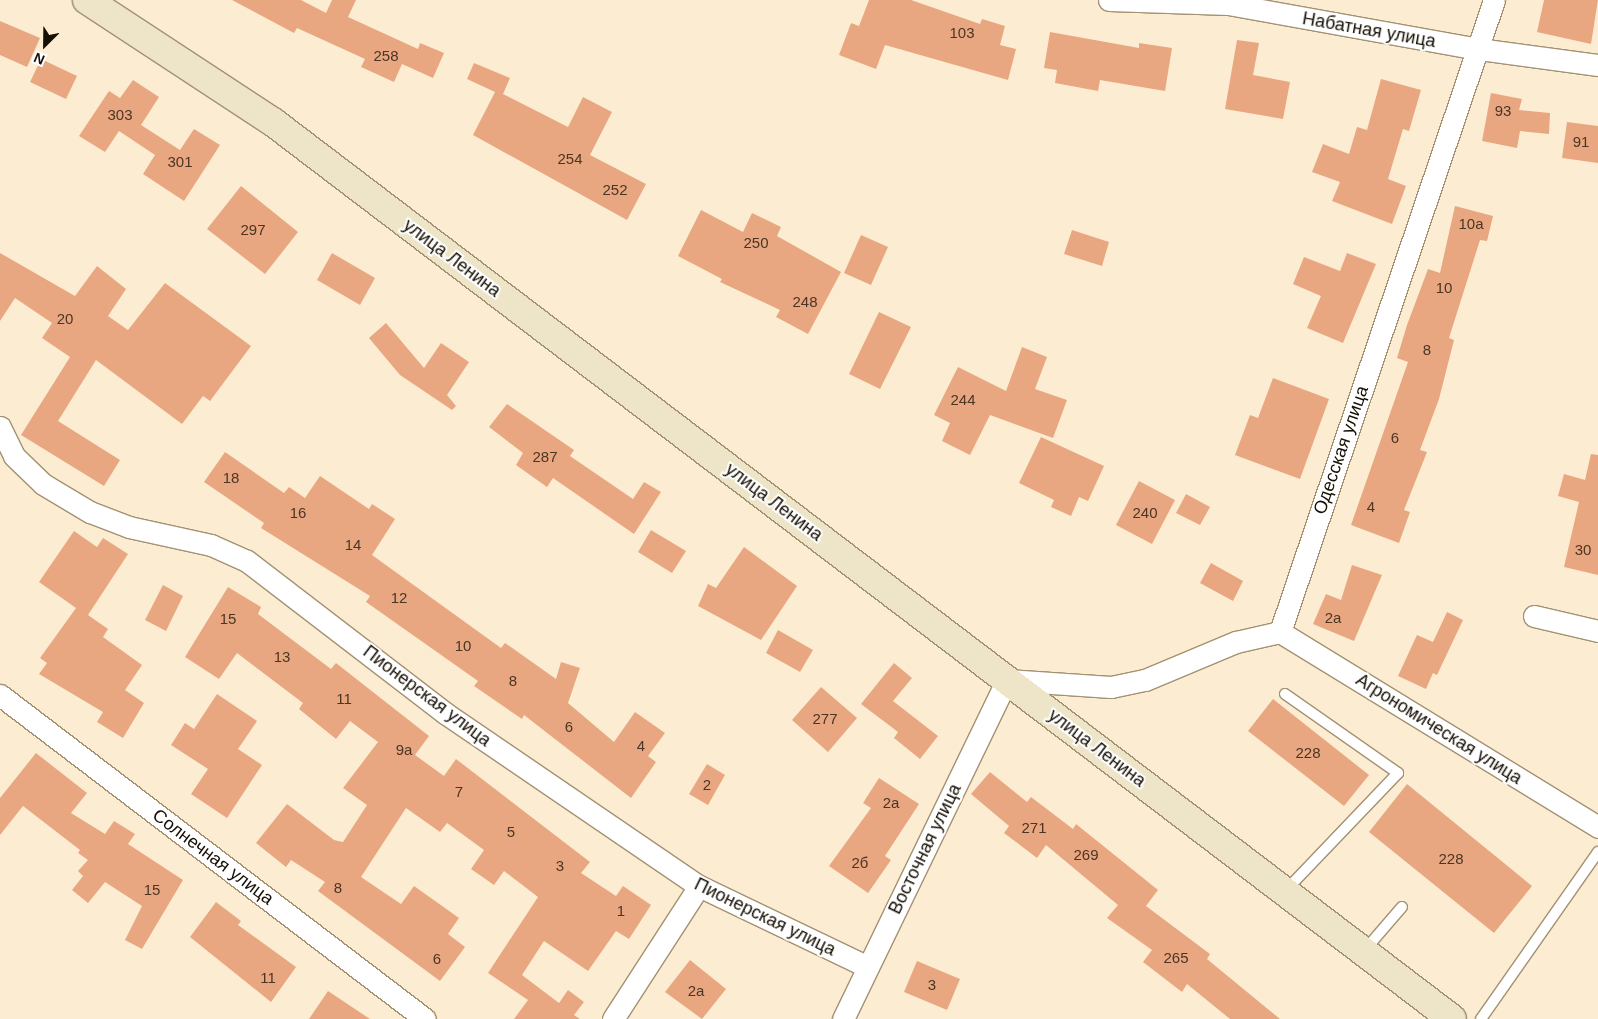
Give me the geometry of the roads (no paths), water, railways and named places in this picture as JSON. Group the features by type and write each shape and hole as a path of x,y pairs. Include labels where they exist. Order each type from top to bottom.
{"street":[{"name":"улица Ленина","path":"87,0 273,122 1286,891 1362,953 1452,1019"},
{"name":"Набатная улица","path":"1109,0 1228,4 1479,50 1598,65"},
{"name":"Одесская улица","path":"1280,632 1479,50 1494,0"},
{"name":"Пионерская улица","path":"0,427 14,456 43,484 90,512 129,526 211,545 247,561 445,713 699,886 866,966"},
{"path":"1534,616 1598,631"},
{"path":"1006,680 1111,687 1145,680 1236,642 1280,632"},
{"name":"Агрономическая улица","path":"1280,632 1598,827"},
{"name":"Восточная улица","path":"843,1019 866,966 1006,680"},
{"name":"Солнечная улица","path":"0,695 425,1019"},
{"path":"613,1019 699,886"}],"lane":[{"path":"1285,694 1398,774 1286,891"},
{"path":"1481,1019 1598,852"},
{"path":"1362,953 1402,907"}]}
